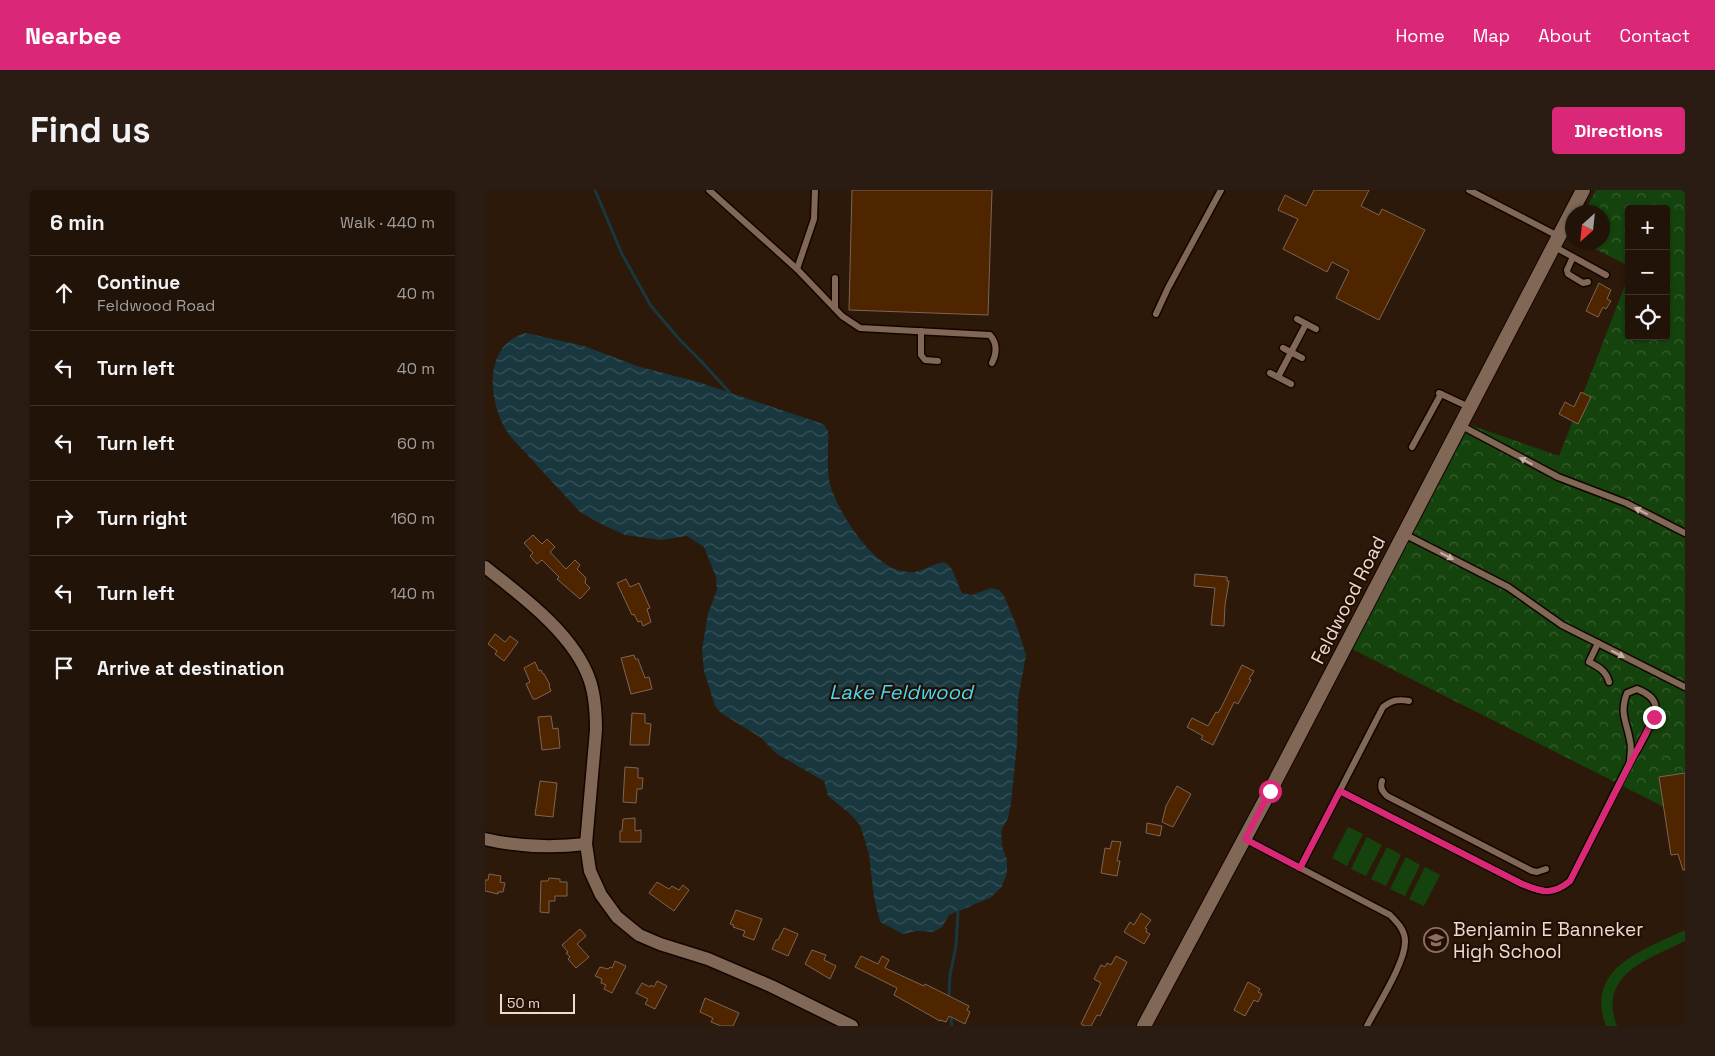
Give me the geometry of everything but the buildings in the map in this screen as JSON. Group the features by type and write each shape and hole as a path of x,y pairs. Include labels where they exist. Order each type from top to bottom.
{"street":[{"name":"Feldwood Road","path":"1145,1026 1245,839 1583,190"},
{"path":"485,567 555,627 576,652 590,681 596,713 596,730 586,844 590,871 601,895 617,917 639,935 735,970 852,1026"},
{"path":"485,839 508,845 534,847 586,844"}],"lane":[{"path":"709,190 797,269 835,308 860,328 990,335 995,341 995,358 992,363"},
{"path":"797,269 814,219 815,190"},
{"path":"1156,314 1221,190"},
{"path":"1469,190 1556,241 1573,257 1606,275"},
{"path":"1573,257 1567,270 1568,274 1583,284 1589,280 1595,269"},
{"path":"835,278 835,308"},
{"path":"1297,319 1316,329"},
{"path":"1278,377 1306,324"},
{"path":"921,331 921,355 925,360 938,361"},
{"path":"1283,348 1302,358"},
{"path":"1270,373 1291,384"},
{"path":"1412,447 1440,393 1469,408"},
{"path":"1460,425 1558,477 1626,503 1685,533"},
{"path":"1404,534 1508,587 1562,625 1685,687"},
{"path":"1598,643 1589,662 1607,674 1609,682"},
{"path":"1340,791 1522,884 1545,892 1562,888 1570,881 1654,717 1655,704 1649,695 1637,689 1627,693 1623,704 1624,719 1631,742 1630,762"},
{"path":"1300,868 1383,707 1399,699 1409,701"},
{"path":"1382,781 1382,792 1387,796 1517,863 1537,872 1545,869"},
{"path":"1245,839 1390,914 1401,927 1405,941 1401,961 1367,1026"}],"green space":[{"path":"1596,190 1685,190 1685,794 1676,813 1346,646 1465,423 1559,456 1625,285 1625,340 1670,340 1670,205 1625,205 1625,264 1597,250 1610,250 1610,205 1588,205"},
{"path":"1348,827 1363,834 1347,866 1332,858"},
{"path":"1367,837 1382,845 1366,876 1351,869"},
{"path":"1387,847 1401,855 1386,886 1371,879"},
{"path":"1406,857 1420,865 1405,896 1390,889"},
{"path":"1425,867 1440,875 1424,906 1409,899"},
{"path":"1685,930 1685,941 1642,962 1620,981 1614,993 1613,1008 1617,1026 1606,1026 1601,1006 1603,989 1611,975 1622,963 1637,953"}],"water":[{"name":"Lake Feldwood","path":"526,333 584,346 640,367 698,382 823,424 828,431 828,471 834,495 848,522 868,549 879,560 891,567 910,572 943,562 949,565 962,593 972,595 991,588 999,590 1004,596 1026,655 1018,699 1017,744 1011,803 1008,818 1001,831 1002,846 1007,860 1007,874 1001,888 990,898 949,915 942,927 933,932 917,931 903,934 880,922 874,898 869,854 860,825 828,796 824,781 777,754 760,737 721,713 715,706 704,671 702,650 708,613 717,590 716,577 704,547 687,536 661,540 625,535 580,512 509,435 496,405 493,374 496,360 503,348 513,339"}],"waterway":[{"path":"595,190 622,254 651,306 730,393"},
{"path":"949,995 950,975 956,946 958,911"},
{"path":"951,1019 952,1026"}],"place":[{"name":"Benjamin E Banneker High School","path":"1436,940"}],"route":[{"path":"1270,791 1245,839 1300,868 1340,791 1522,884 1545,892 1562,888 1570,881 1654,717"}]}
